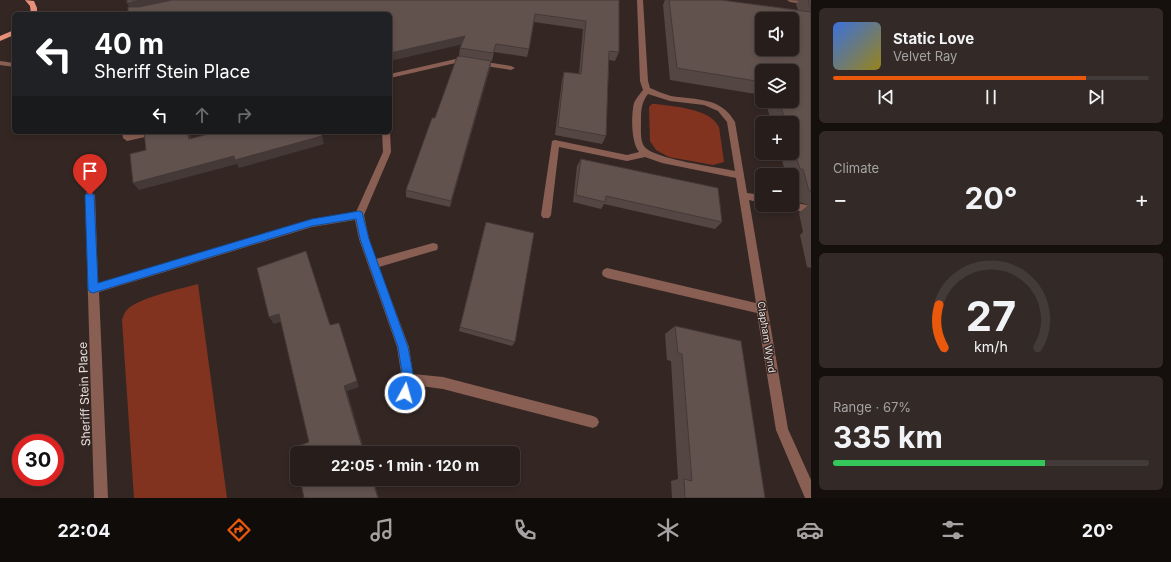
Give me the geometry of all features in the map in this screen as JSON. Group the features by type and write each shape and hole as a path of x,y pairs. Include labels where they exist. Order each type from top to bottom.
{"main road":[{"path":"28,0 32,2 35,8 34,12"},
{"path":"0,39 12,33"}],"street":[{"path":"640,0 644,82 646,90 638,102 639,144 646,154 654,158 739,175"},
{"path":"790,0 811,3"},
{"path":"392,76 460,60 511,68"},
{"path":"0,63 12,65"},
{"name":"Clapham Wynd","path":"646,90 668,97 712,105 722,110 729,116 744,196 782,430 806,472 811,495"},
{"path":"126,134 127,138 145,134"},
{"path":"386,134 387,152 359,215 364,239 403,347 408,379 403,407"},
{"path":"546,215 555,143 627,158 646,154"},
{"name":"Sheriff Stein Place","path":"90,195 101,498"},
{"path":"744,196 755,198"},
{"path":"799,207 811,210"},
{"path":"93,289 312,223 359,215"},
{"path":"374,264 433,247"},
{"path":"607,273 762,309"},
{"path":"408,379 444,383 593,422"}],"shaded area":[{"path":"652,104 691,110 708,116 719,127 724,162 713,165 669,157 656,150 650,141 649,107"},
{"path":"198,284 227,498 134,498 122,320 126,311 131,306 139,302 159,294"}],"building":[{"path":"127,0 141,0 127,3"},
{"path":"172,0 619,0 619,52 609,51 606,136 558,127 564,72 581,74 586,21 535,14 529,49 496,44 493,53 460,48 465,36 392,53 392,12 128,12 128,7 139,7"},
{"path":"669,0 721,0 811,12 811,191 809,191 803,169 800,169 797,160 799,160 799,116 784,116 781,108 799,108 799,64 755,64 755,81 677,68"},
{"path":"808,0 811,0 811,10"},
{"path":"461,56 491,61 451,201 406,190 432,118 435,118 457,57"},
{"path":"144,134 188,134 189,139 208,134 321,134 322,136 235,160 234,156 133,183 130,154 146,150"},
{"path":"581,159 718,188 722,222 606,196 605,202 576,195"},
{"path":"486,222 534,233 515,342 460,327"},
{"path":"306,251 330,325 339,323 357,381 344,386 362,446 298,446 309,442 279,314 269,317 257,268"},
{"path":"675,326 741,341 765,498 685,498 684,479 692,481 682,354 678,353"},
{"path":"301,486 374,486 378,498 304,498"}],"route":[{"path":"90,195 93,289 312,223 359,215 364,239 403,347 408,379 405,393"}]}
